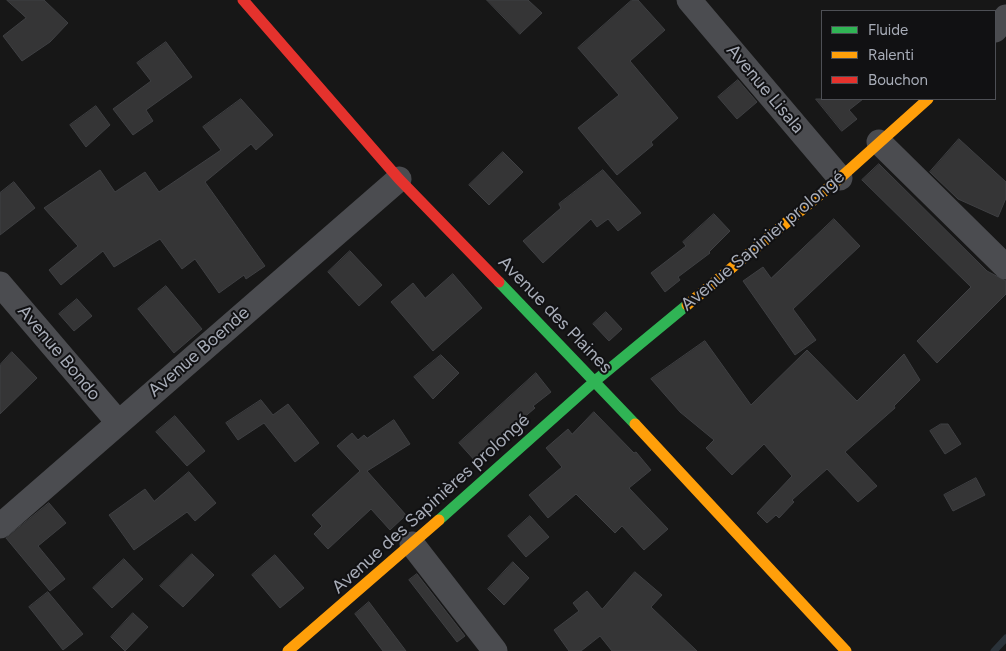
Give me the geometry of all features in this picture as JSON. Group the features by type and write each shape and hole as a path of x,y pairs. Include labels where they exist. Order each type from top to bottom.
{"street":[{"name":"Avenue des Plaines","path":"243,0 399,179 595,381 846,651"},
{"name":"Avenue Lisala","path":"689,0 840,178"},
{"path":"996,29 1006,17"},
{"name":"Avenue Sapinier prolongé","path":"595,381 840,178 927,100"},
{"path":"879,142 1006,267"},
{"name":"Avenue Boende","path":"0,526 399,179"},
{"name":"Avenue Bondo","path":"0,284 118,422"},
{"name":"Avenue des Sapinières prolongé","path":"288,651 412,544 595,381"},
{"path":"412,544 495,651"}],"building":[{"path":"7,0 44,0 68,23 50,42 22,61 3,36 26,18"},
{"path":"487,0 528,0 542,13 520,34"},
{"path":"632,0 638,0 665,30 630,61 678,118 651,142 653,145 617,175 578,128 619,95 578,48"},
{"path":"166,42 192,77 146,110 153,121 133,135 113,109 151,81 137,63"},
{"path":"738,80 757,102 737,119 718,97"},
{"path":"241,99 273,135 256,150 251,144 205,182 265,266 246,279 244,275 219,293 195,259 182,269 160,239 114,267 103,251 61,285 49,270 78,246 44,208 100,170 115,192 145,172 159,192 221,150 203,127"},
{"path":"816,99 862,100 849,110 857,119 842,131"},
{"path":"96,106 110,125 86,147 70,125"},
{"path":"959,139 1006,182 1006,198 998,217 958,199 930,172"},
{"path":"503,152 523,172 489,205 469,185"},
{"path":"879,164 987,271 1006,281 1006,294 937,363 917,341 971,287 862,180"},
{"path":"603,170 641,213 618,231 608,219 597,227 591,219 543,263 523,241 561,208 559,204"},
{"path":"14,182 35,208 0,235 0,193"},
{"path":"714,214 730,231 710,253 678,277 680,280 665,292 651,273 686,246 683,242"},
{"path":"834,219 860,246 793,309 816,340 795,355 743,281 763,267 771,278"},
{"path":"350,251 382,285 359,306 328,272"},
{"path":"453,274 482,308 433,351 391,302 413,283 425,298"},
{"path":"166,286 202,329 174,353 138,309"},
{"path":"77,299 92,316 74,331 59,314"},
{"path":"606,312 622,329 609,341 593,324"},
{"path":"705,341 751,405 807,350 857,401 904,354 920,380 894,406 895,408 845,452 877,486 858,502 827,469 792,500 794,502 779,518 776,515 767,523 757,513 792,476 764,444 732,475 706,448 714,440 680,412 651,379"},
{"path":"12,352 37,378 0,414 0,365"},
{"path":"441,355 459,373 433,399 414,377"},
{"path":"536,373 551,392 533,406 535,408 477,463 459,443"},
{"path":"261,400 273,415 288,404 319,443 295,462 264,423 238,440 226,423"},
{"path":"594,412 634,453 636,452 651,470 629,488 668,529 644,550 622,526 615,533 576,494 548,518 529,495 562,467 546,448 568,429 572,434"},
{"path":"175,416 205,451 187,466 156,432"},
{"path":"394,420 410,444 367,471 406,515 390,530 371,509 328,549 314,534 322,526 312,515 360,471 337,446 352,433 358,440 364,435 367,438"},
{"path":"941,424 948,424 961,444 945,454 930,431"},
{"path":"189,472 216,503 195,521 187,512 134,550 109,515 145,489 154,501"},
{"path":"976,478 985,495 953,511 944,495"},
{"path":"49,503 66,523 38,546 65,579 50,591 6,538"},
{"path":"530,516 549,537 526,557 508,536"},
{"path":"192,554 214,575 183,607 160,586"},
{"path":"275,555 304,588 280,608 252,575"},
{"path":"124,559 143,579 112,608 93,588"},
{"path":"513,562 529,578 504,605 488,589"},
{"path":"635,572 662,595 651,607 697,651 612,651 600,636 581,651 569,651 554,630 579,611 573,603 587,591 602,609"},
{"path":"417,574 465,636 457,642 409,580"},
{"path":"48,592 83,634 63,650 29,607"},
{"path":"369,602 406,651 383,651 355,614"},
{"path":"133,613 148,627 125,651 111,637"}],"waterway":[{"path":"994,651 1006,638"}],"traffic: fast":[{"path":"499,282 635,424"},
{"path":"439,520 595,381 687,305"}],"traffic: slow":[{"path":"687,305 840,178 927,100"},
{"path":"635,424 846,651"},
{"path":"288,651 439,520"}],"traffic: jam":[{"path":"243,0 399,179 499,282"}]}
